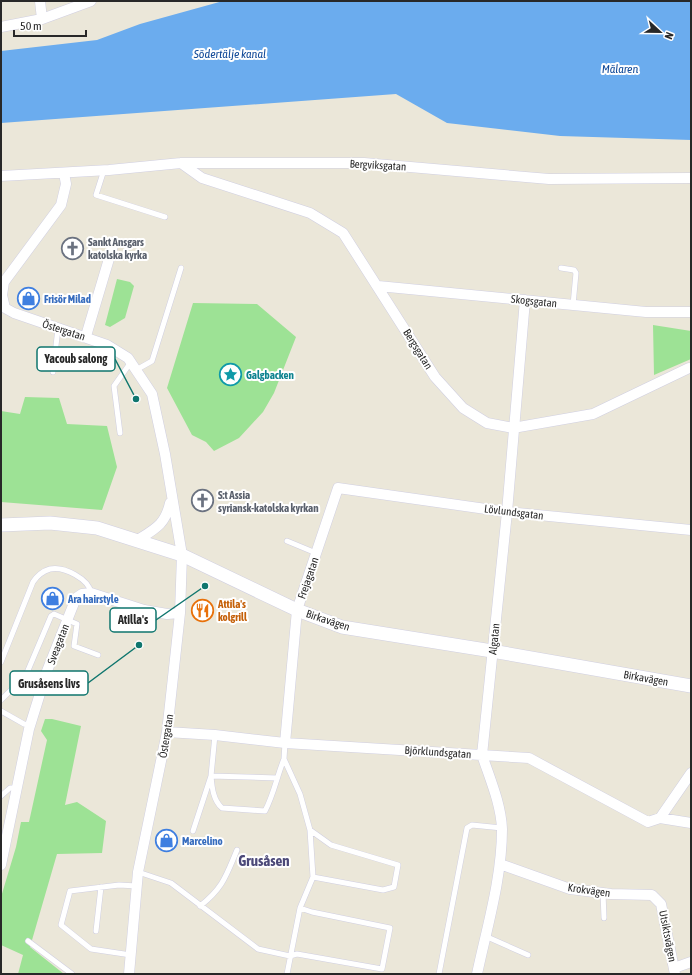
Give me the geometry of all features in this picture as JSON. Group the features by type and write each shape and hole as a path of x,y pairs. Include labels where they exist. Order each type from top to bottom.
{"street":[{"path":"40,1 42,19"},
{"path":"1,27 42,19 91,1"},
{"name":"Bergviksgatan","path":"1,176 64,173 181,163 364,163 549,179 691,178"},
{"name":"Bergsgatan","path":"181,163 202,178 310,213 343,233 435,377 463,408 487,423 513,428 593,414 689,368"},
{"name":"Östergatan","path":"64,173 66,184 61,205 8,274 4,282 2,295 5,308 14,313 86,336 109,346 134,366 152,394 165,454 171,497 182,555 180,613 168,732 138,872 129,974"},
{"path":"86,336 114,242"},
{"name":"Skogsgatan","path":"378,286 646,312 691,312"},
{"name":"Algatan","path":"477,974 500,864 502,828 494,789 482,755 507,512 525,300"},
{"name":"Lövlundsgatan","path":"338,488 507,512 691,530"},
{"name":"Frejagatan","path":"285,743 297,610 338,488"},
{"name":"Östergatan","path":"136,541 160,526 168,514 171,497"},
{"name":"Birkavägen","path":"1,524 50,523 97,528 182,555 297,610 342,627 492,651 691,686"},
{"path":"91,593 144,610 167,614 180,613"},
{"name":"Sveagatan","path":"1,865 16,788 31,725 47,671 76,598 82,594 91,593"},
{"name":"Björklundsgatan","path":"168,732 215,735 285,743 529,758 635,817 648,822 660,818 691,823"},
{"path":"660,818 691,773"},
{"name":"Krokvägen","path":"500,864 570,889 603,893 652,895 657,898"},
{"name":"Utsiktsvägen","path":"657,898 661,904 675,971"},
{"path":"675,971 691,962"}],"lane":[{"path":"104,170 95,198 165,217"},
{"path":"120,433 114,386 134,366 152,361 181,268"},
{"path":"561,268 574,270 576,273 573,305"},
{"path":"53,372 58,328"},
{"path":"287,541 316,553"},
{"path":"1,662 33,582 38,575 50,569 61,570 80,578 91,588 91,593"},
{"path":"1,700 26,675 51,616 54,614 77,624 74,646 98,656"},
{"path":"1,711 24,724 31,725"},
{"path":"215,735 212,790 218,805 222,808 265,811 273,797 277,778 284,758 285,743"},
{"path":"284,758 300,794 310,830 313,877 300,908 287,974"},
{"path":"212,776 277,778"},
{"path":"193,831 212,776"},
{"path":"1,796 10,788 16,788"},
{"path":"439,974 467,828 472,825 502,828"},
{"path":"310,830 331,845 398,865 394,887 383,890 313,877"},
{"path":"200,906 213,896 223,883 237,850"},
{"path":"138,872 171,884 258,949 290,956 297,954 382,969 390,928 312,912 300,908"},
{"path":"131,955 91,949 61,925 70,891 119,885 137,886"},
{"path":"96,932 101,887"},
{"path":"603,893 604,918"},
{"path":"485,936 528,955"},
{"path":"28,941 72,974"}],"green space":[{"path":"117,279 130,282 134,286 125,318 110,327 105,325"},
{"path":"193,303 257,304 296,337 274,393 263,412 239,438 214,451 206,442 192,435 167,388"},
{"path":"653,325 691,331 691,359 654,375"},
{"path":"25,397 59,398 67,424 107,426 117,467 102,510 1,502 1,411 20,414"},
{"path":"45,719 52,719 81,726 65,805 77,802 106,821 102,853 57,854 30,947 64,974 18,974 23,955 1,945 1,897 16,847 21,822 29,822 47,740 41,731"}],"water":[{"name":"Mälaren","path":"223,1 691,1 691,140 560,136 447,123 396,94 1,123 1,51 97,40 140,24"}],"place":[{"name":"Sankt Ansgars katolska kyrka","path":"73,248"},
{"name":"Frisör Milad","path":"28,299"},
{"name":"Galgbacken","path":"231,375"},
{"name":"Yacoub salong","path":"136,399"},
{"name":"S:t Assia syriansk-katolska kyrkan","path":"202,501"},
{"name":"Atilla's","path":"205,586"},
{"name":"Ara hairstyle","path":"53,599"},
{"name":"Attila's kolgrill","path":"202,610"},
{"name":"Grusåsens livs","path":"139,645"},
{"name":"Marcelino","path":"167,841"}],"district":[{"name":"Grusåsen","path":"264,861"}],"water label":[{"name":"Södertälje kanal","path":"230,54"}]}
